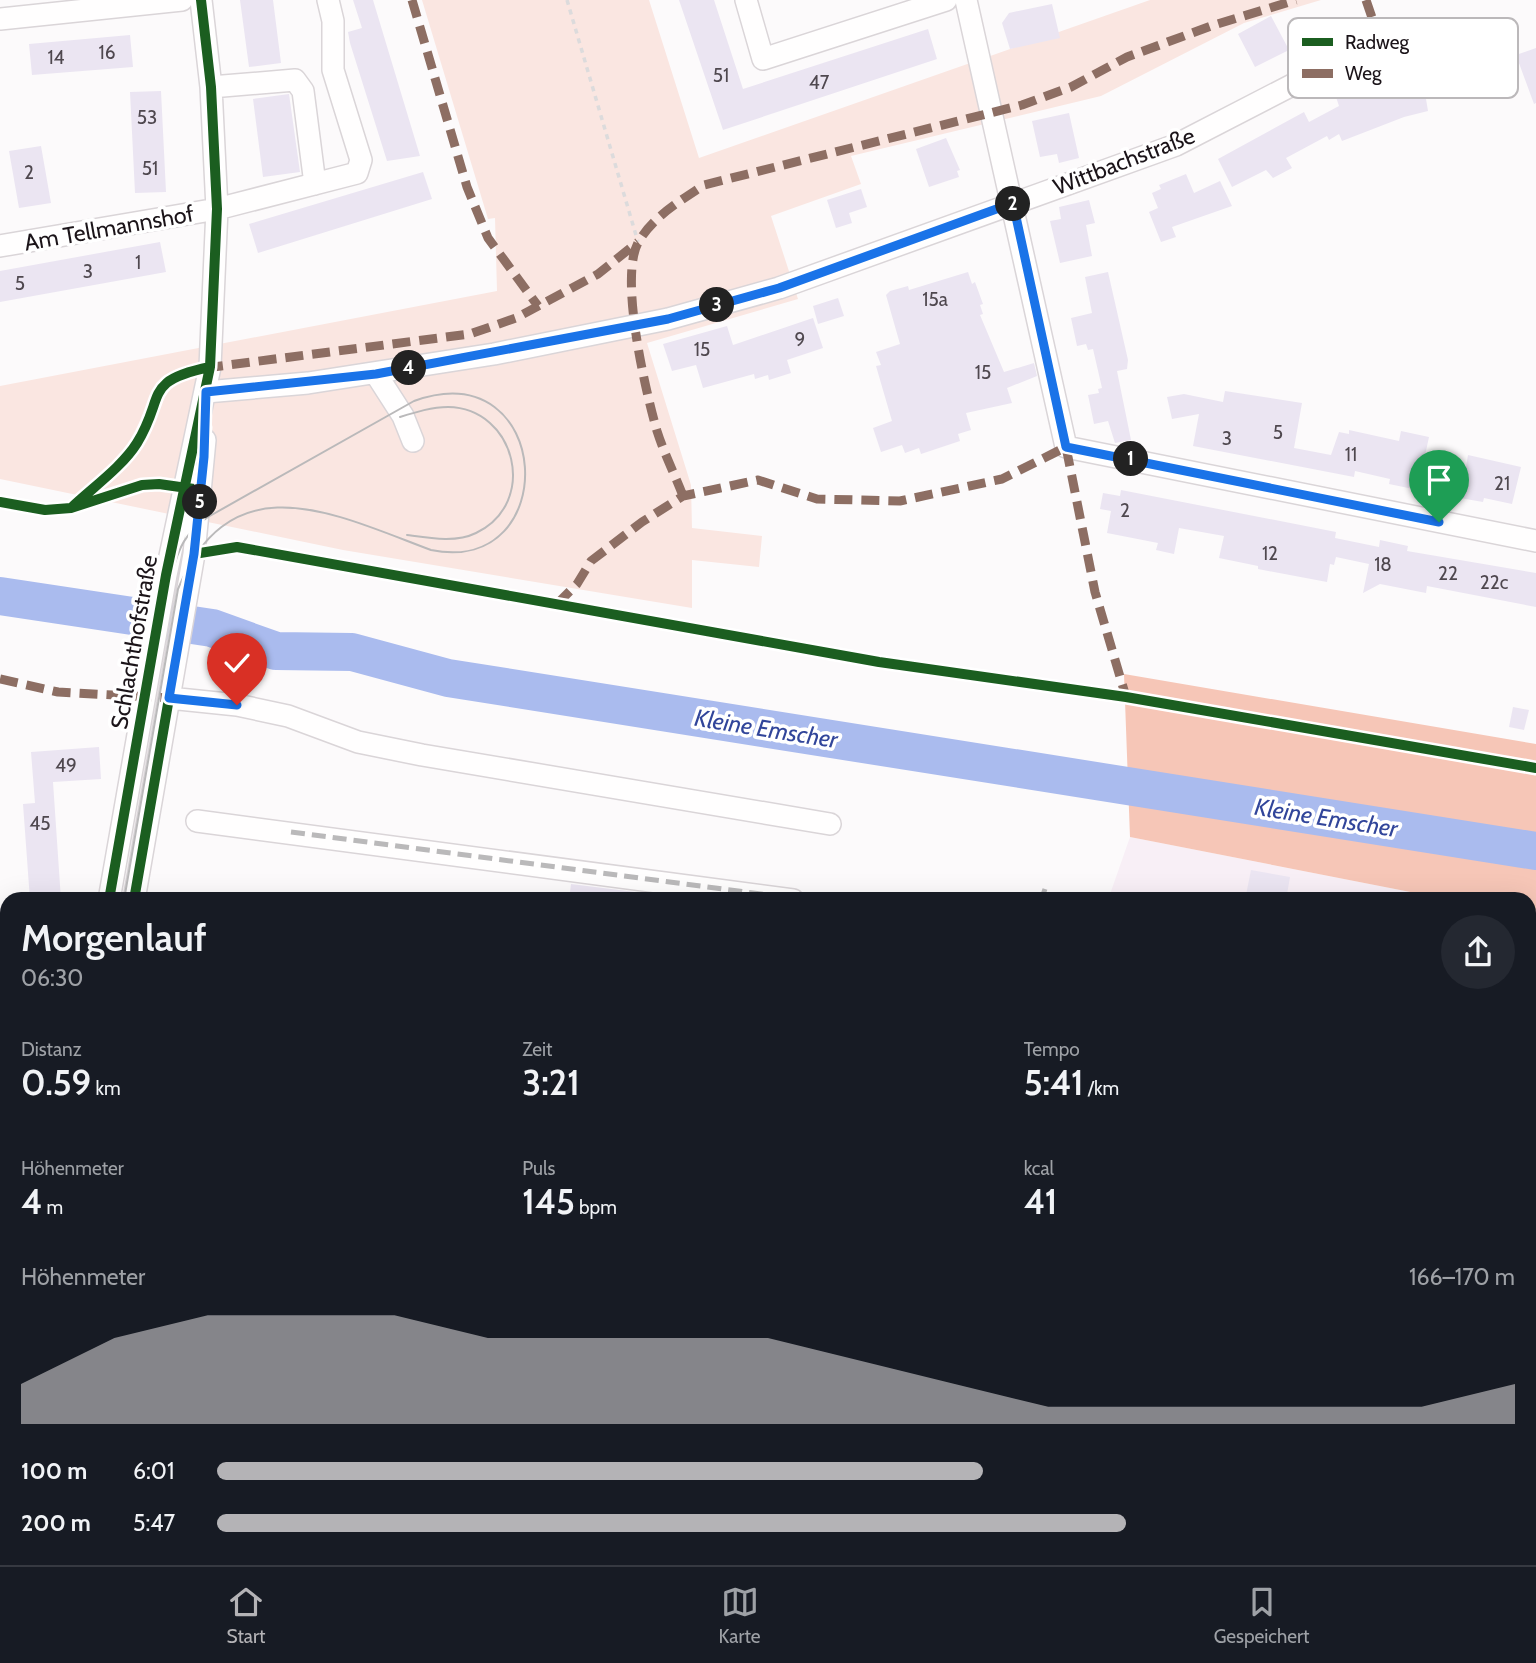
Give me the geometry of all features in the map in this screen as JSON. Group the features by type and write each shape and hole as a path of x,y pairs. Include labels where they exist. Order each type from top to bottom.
{"street":[{"path":"0,19 182,0"},
{"name":"Schlachthofstraße","path":"135,892 190,577 204,457 206,392 215,292 217,209 211,87 201,0"},
{"name":"Am Tellmannshof","path":"0,246 217,209 356,173 361,160 333,70 333,21 328,0"},
{"path":"746,0 763,60 946,0"},
{"path":"966,0 1066,447 1536,541"},
{"path":"211,87 295,80 303,91 315,184"},
{"name":"Wittbachstraße","path":"206,392 376,374 668,319 779,288 1176,145 1288,87"},
{"path":"376,374 403,416 413,441"},
{"name":"Schlachthofstraße","path":"110,892 166,575 206,392"},
{"path":"169,698 237,705 288,716 358,741 422,755 830,824"},
{"path":"197,821 733,892"}],"path":[{"path":"567,0 638,242"}],"shaded area":[{"path":"422,0 649,0 699,158 1150,0 1321,0 1244,23 1101,96 851,156 861,184 771,216 798,299 647,343 691,485 692,528 762,536 759,567 692,560 692,608 343,550 0,479 0,386 497,291 495,218 488,219"},
{"path":"1124,674 1536,744 1536,892 1410,892 1130,837"},
{"path":"1130,837 1410,892 1111,892"}],"building":[{"path":"240,0 273,0 281,63 249,67"},
{"path":"353,0 373,0 420,156 387,161 350,43 348,32 362,28"},
{"path":"679,0 714,0 743,89 928,29 937,59 723,130"},
{"path":"1052,4 1060,38 1010,49 1002,23 1009,13"},
{"path":"1271,16 1288,50 1255,67 1238,34"},
{"path":"130,35 133,67 32,75 29,44"},
{"path":"1536,48 1534,104 1518,60 1518,54"},
{"path":"161,91 166,192 135,193 130,92"},
{"path":"289,94 300,172 263,177 253,99"},
{"path":"1336,98 1431,98 1426,99 1428,111 1404,117 1342,141 1339,134 1329,140 1327,136 1286,158 1292,168 1273,178 1266,170 1232,187 1218,159 1304,112 1309,122 1339,106"},
{"path":"1069,113 1079,158 1059,163 1057,154 1040,157 1032,121"},
{"path":"946,138 960,170 957,171 959,177 929,187 916,149"},
{"path":"41,146 51,203 19,208 9,151"},
{"path":"423,172 432,199 258,253 249,224"},
{"path":"1186,174 1194,193 1220,181 1232,206 1172,227 1176,237 1161,242 1149,212 1158,208 1152,193 1161,189 1159,185"},
{"path":"861,189 867,207 849,213 852,223 836,228 827,200"},
{"path":"1089,200 1095,223 1086,225 1092,256 1060,263 1050,221 1061,219 1059,207"},
{"path":"160,242 166,272 0,302 0,271"},
{"path":"968,272 983,304 980,305 983,314 980,315 1004,372 1034,363 1037,376 1007,388 1012,403 966,413 971,430 958,434 960,441 921,454 919,448 905,453 902,445 881,452 873,428 892,421 876,366 881,365 876,352 900,344 886,295 890,291 908,286 909,290"},
{"path":"1108,272 1128,360 1127,369 1117,371 1131,440 1115,443 1108,421 1094,424 1088,395 1099,393 1098,389 1102,388 1093,349 1088,350 1086,344 1077,346 1071,318 1092,313 1085,277"},
{"path":"838,298 844,316 818,324 813,306"},
{"path":"813,318 823,348 787,360 791,373 769,380 768,375 755,379 754,374 703,388 696,365 672,371 663,344 727,326 733,345"},
{"path":"1225,391 1302,403 1294,448 1331,455 1339,432 1349,434 1349,430 1399,441 1401,431 1429,437 1423,465 1465,473 1468,455 1521,467 1512,504 1484,498 1483,502 1454,497 1450,490 1419,484 1418,490 1389,484 1390,479 1355,471 1354,477 1193,446 1199,414 1172,419 1167,397 1184,394 1223,402"},
{"path":"1121,490 1336,532 1335,538 1379,547 1380,540 1408,546 1407,551 1536,573 1536,607 1427,586 1426,593 1380,584 1363,593 1369,564 1336,557 1334,565 1330,564 1327,582 1258,569 1258,566 1219,558 1224,536 1179,528 1174,554 1156,550 1158,543 1107,533 1111,511 1100,509 1103,493 1120,496"},
{"path":"1513,707 1529,710 1524,730 1509,727"},
{"path":"99,747 101,779 53,782 60,892 29,892 23,804 35,803 31,752"},
{"path":"1251,870 1290,877 1287,892 1247,892"},
{"path":"571,884 635,892 570,892"}],"waterway":[{"name":"Kleine Emscher","path":"0,596 212,628 276,651 352,652 448,678 1536,851"}],"tram line":[{"path":"115,892 172,574 180,548 189,535 208,517 414,401 460,394 494,407 516,433 525,467 521,502 504,531 474,549 431,550 358,523 323,513 288,508 256,510 226,523 200,549 178,589 125,892"},
{"path":"400,417 442,407 471,411 490,423 503,439 511,459 513,480 508,501 496,519 476,533 451,539 407,535"}],"railway":[{"path":"291,832 745,892"}],"marked path":[{"path":"412,0 467,187 488,238 538,306"},
{"path":"683,496 652,413 636,335 631,280 633,257 639,241 652,224 668,210 704,185 1022,105 1071,87 1127,57 1211,26 1296,0"},
{"path":"1366,0 1372,18"},
{"path":"205,368 470,334 516,318 598,274 638,242"},
{"path":"557,604 577,584 591,561 642,522 683,496 758,480 817,499 900,501 1002,479 1066,447 1095,592 1126,697"},
{"path":"0,679 58,692 169,698"}],"cycle path":[{"path":"110,892 166,575 210,367 217,209 211,87 201,0"},
{"path":"71,508 131,452 165,385 174,378 210,367"},
{"path":"135,892 194,554 205,427"},
{"path":"0,502 45,510 71,508 142,485 159,484 194,489"},
{"path":"194,554 237,547 879,662 1126,697 1536,768"}],"route":[{"path":"237,705 169,698 194,554 204,457 206,392 376,374 495,354 668,319 779,288 1013,203 1066,447 1439,522"}]}
